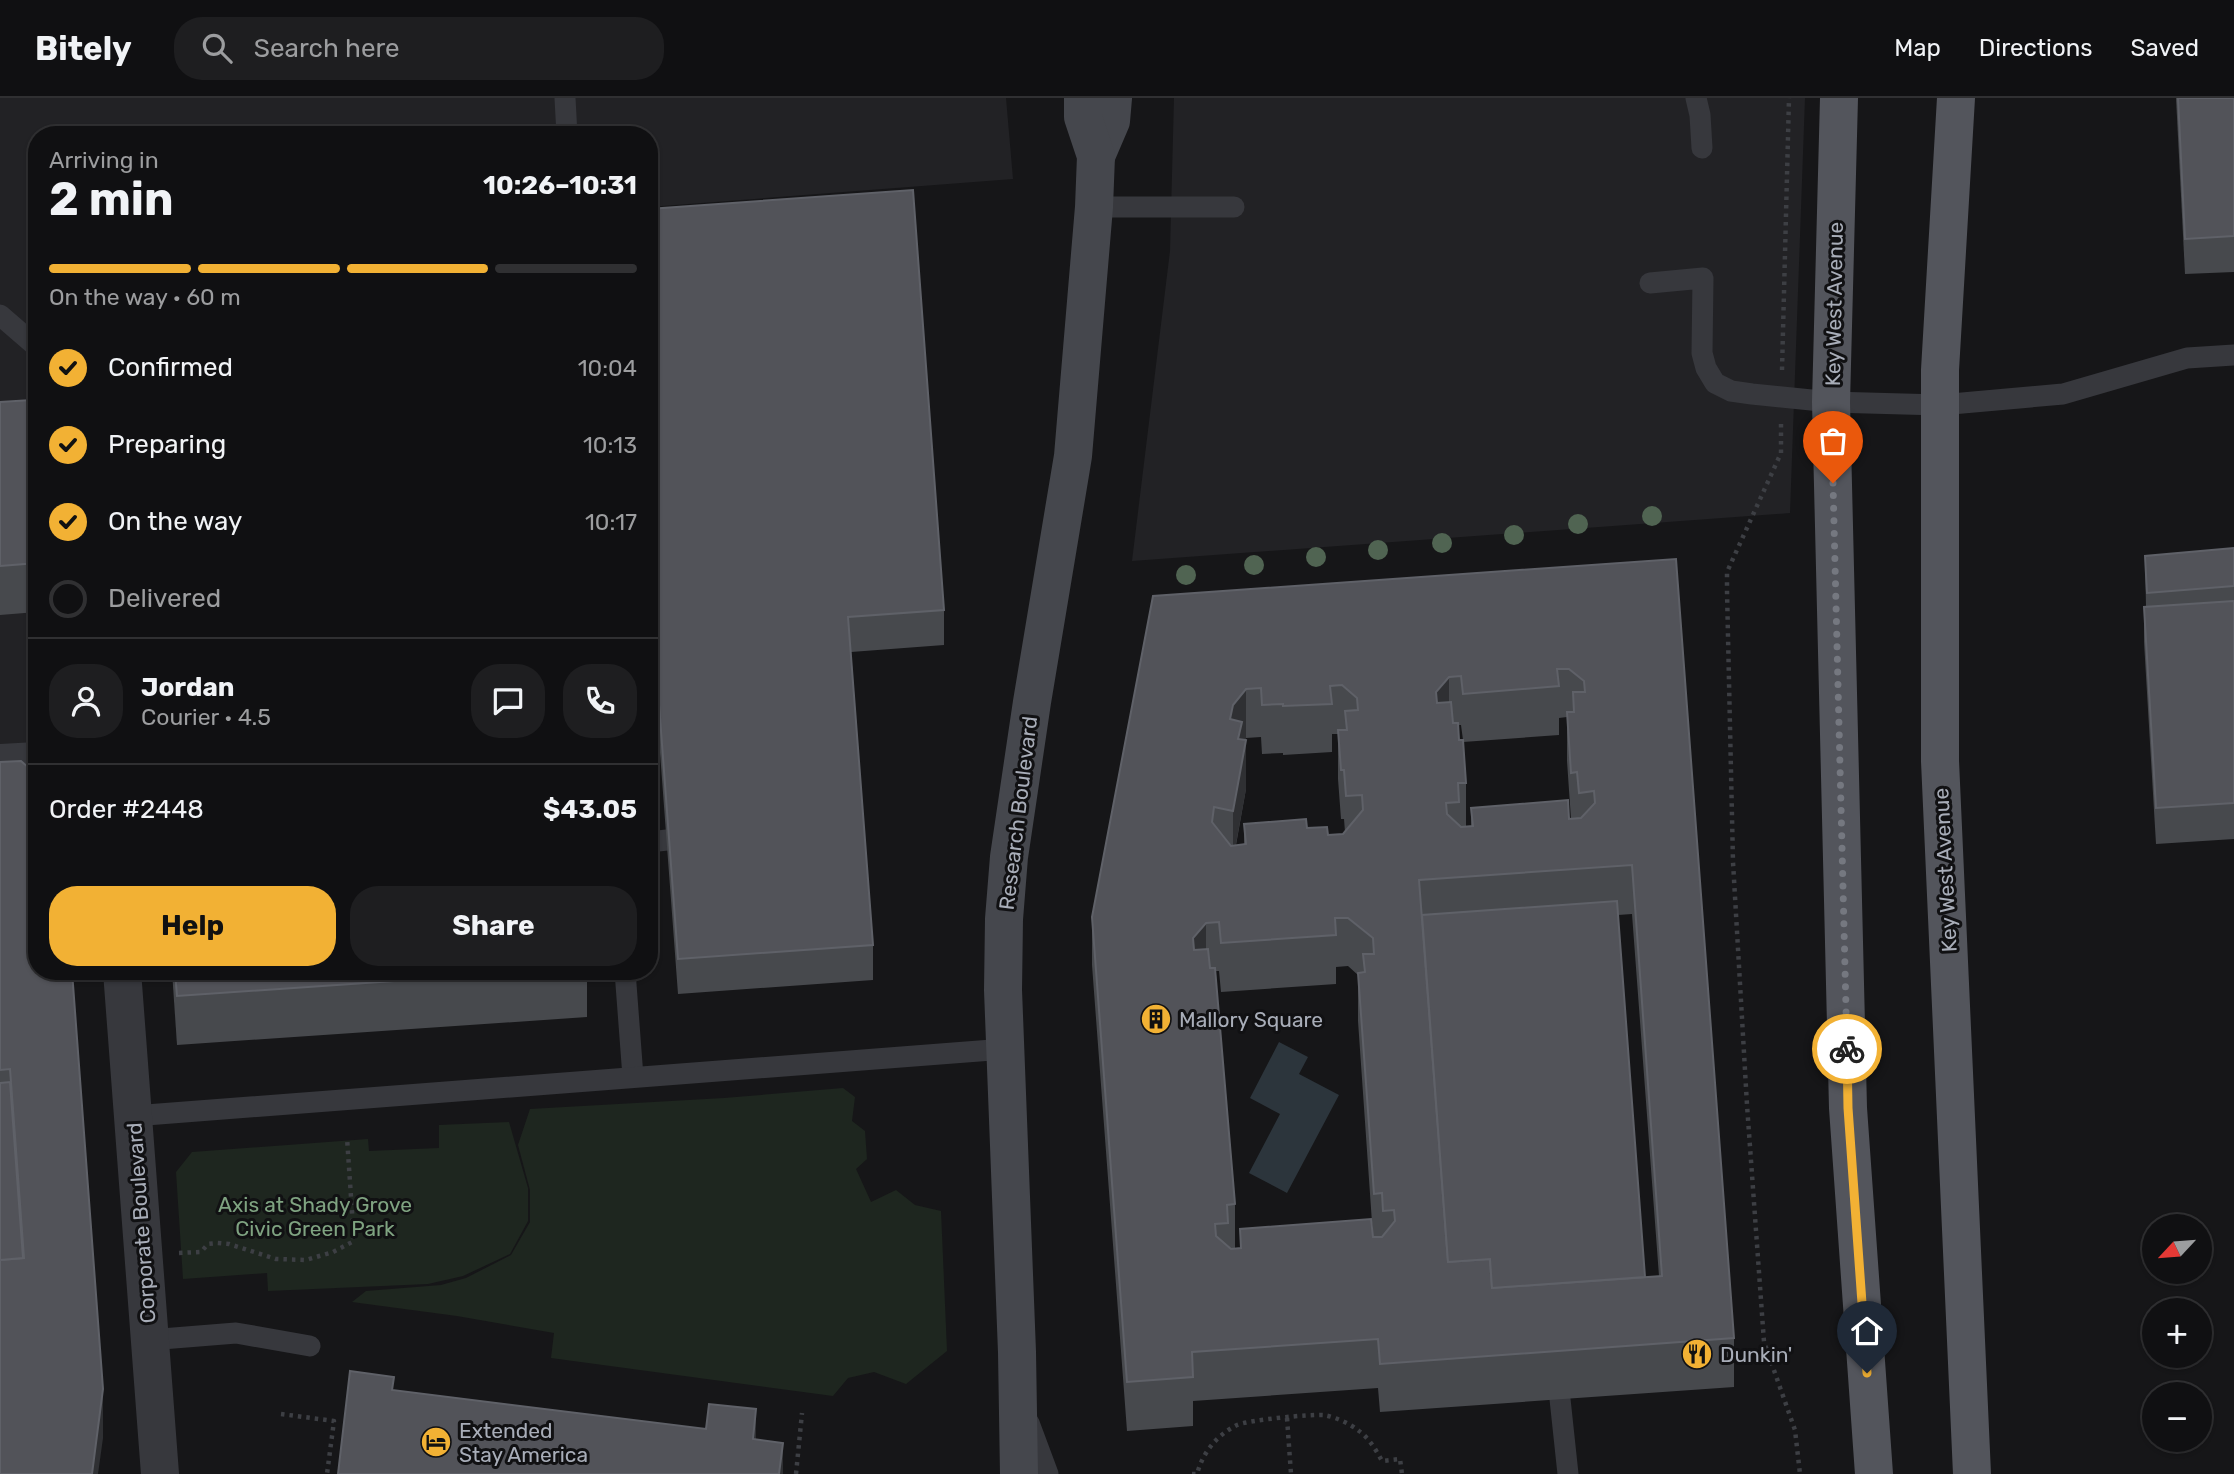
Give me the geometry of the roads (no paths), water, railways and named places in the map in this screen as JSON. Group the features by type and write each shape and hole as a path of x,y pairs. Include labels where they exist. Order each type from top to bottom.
{"main road":[{"name":"Key West Avenue","path":"1839,98 1831,402 1848,1108 1874,1474"},
{"name":"Key West Avenue","path":"1956,98 1940,369 1940,761 1972,1474"}],"street":[{"name":"Research Boulevard","path":"1018,1474 1017,1352 1005,1049 1004,919 1009,857 1073,456 1096,156 1083,117 1083,98"},
{"name":"Research Boulevard","path":"1096,156 1111,121 1113,98"},
{"path":"0,763 28,761"},
{"name":"Corporate Boulevard","path":"123,980 160,1474"}],"lane":[{"path":"565,98 567,126"},
{"path":"1696,98 1702,148"},
{"path":"1094,206 1234,207"},
{"path":"1650,283 1703,278 1702,352 1706,368 1715,383 1731,391 1831,402 1940,405 2063,394 2187,358 2234,355"},
{"path":"0,315 28,339"},
{"path":"626,980 633,1077"},
{"path":"133,1116 1005,1049"},
{"path":"149,1340 236,1334 310,1346"},
{"path":"1017,1352 1028,1419 1048,1474"},
{"path":"1560,1399 1568,1474"}],"place":[{"name":"Mallory Square","path":"1156,1019"},
{"name":"Dunkin'","path":"1697,1354"},
{"name":"Extended Stay America","path":"436,1442"}],"park label":[{"name":"Axis at Shady Grove Civic Green Park","path":"315,1216"}]}
